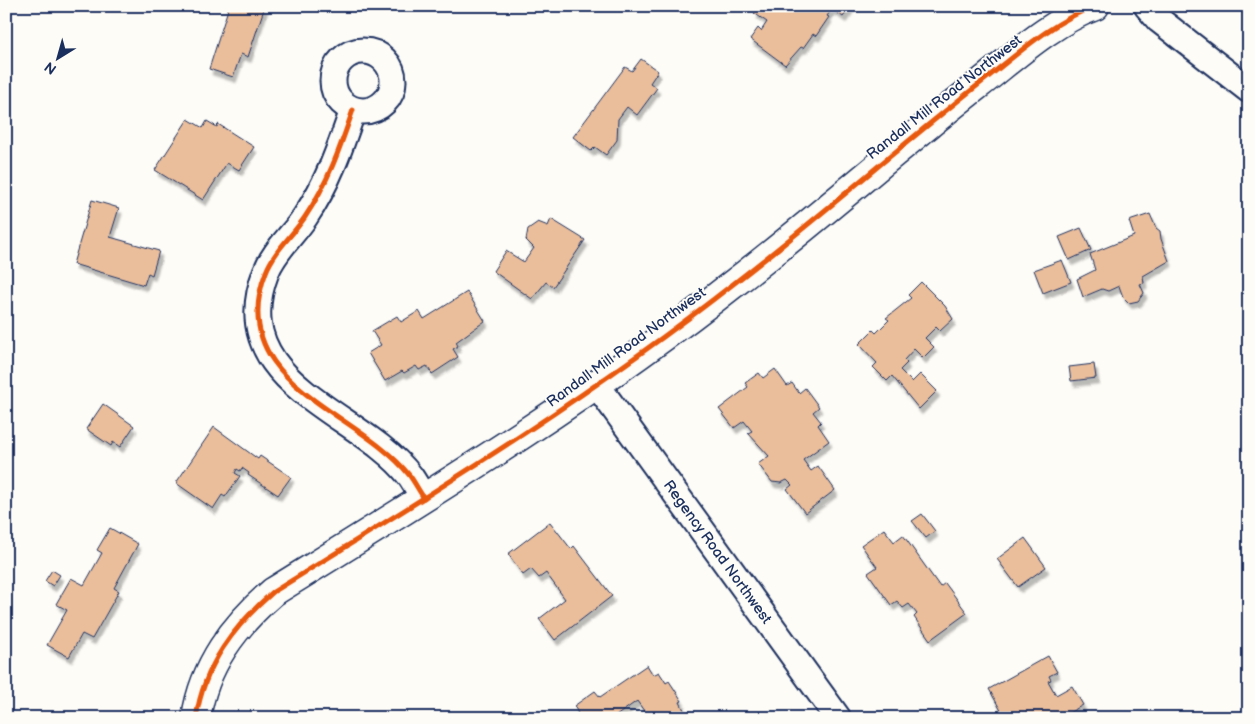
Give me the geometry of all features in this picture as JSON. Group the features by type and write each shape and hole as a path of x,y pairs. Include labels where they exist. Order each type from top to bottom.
{"street":[{"name":"Randall Mill Road Northwest","path":"196,718 209,671 225,643 247,615 272,592 424,498 597,385 737,281 915,134 1041,36 1095,6"},
{"path":"1147,6 1159,20 1249,90"},
{"path":"353,110 336,160 322,190 304,218 275,255 266,272 259,300 260,327 269,354 286,378 386,454 410,475 424,498"},
{"name":"Regency Road Northwest","path":"597,385 838,718"}],"building":[{"path":"229,6 265,6 248,57 241,54 233,77 209,69"},
{"path":"759,6 851,6 843,17 832,9 816,36 813,34 803,48 801,47 785,65 750,39 758,28 761,31 767,22 754,13"},
{"path":"641,59 658,71 650,83 657,88 637,115 627,107 618,119 617,140 606,155 595,147 591,151 573,137 625,67 632,71"},
{"path":"188,119 203,128 207,121 217,127 218,124 254,147 239,170 227,163 203,200 155,170"},
{"path":"92,200 119,208 110,237 159,251 152,275 148,273 144,285 73,264"},
{"path":"1150,214 1156,228 1160,231 1169,261 1143,276 1144,283 1140,284 1144,293 1138,301 1129,303 1123,297 1119,286 1108,291 1102,289 1083,297 1077,279 1095,270 1090,254 1134,236 1129,221"},
{"path":"551,219 585,240 553,287 546,282 532,299 493,271 506,251 524,262 534,248 526,240 528,229 538,222 548,226"},
{"path":"1081,228 1091,250 1069,260 1059,237"},
{"path":"1062,260 1071,282 1043,293 1034,270"},
{"path":"921,282 945,306 953,319 940,331 936,327 925,338 934,347 923,358 914,349 904,360 907,363 900,370 912,382 920,374 937,391 919,409 892,376 887,381 873,367 877,363 859,344 873,330 876,333 889,320 886,318 911,298 908,295"},
{"path":"467,292 485,321 456,342 458,346 453,349 458,357 432,374 427,366 419,370 416,366 404,373 402,371 385,381 368,353 381,345 372,331 397,316 401,322 419,311 424,319"},
{"path":"1094,364 1096,378 1071,381 1069,367"},
{"path":"775,369 787,386 792,383 799,393 805,388 819,407 813,412 821,422 818,425 829,441 803,460 811,471 818,466 835,490 805,513 787,489 792,485 787,480 781,483 772,482 758,464 769,456 748,433 752,431 744,421 734,428 719,409 748,387 745,383 759,373 763,378"},
{"path":"103,404 134,426 120,447 113,442 111,446 86,429"},
{"path":"214,427 258,459 260,456 291,477 278,495 248,475 249,473 242,468 240,471 237,469 235,473 240,476 225,497 222,495 213,509 176,483"},
{"path":"922,514 935,531 926,538 912,521"},
{"path":"550,522 571,549 574,546 612,596 555,640 539,619 565,599 546,573 539,578 531,569 523,575 508,554"},
{"path":"110,528 138,544 114,588 119,591 92,639 82,634 69,657 47,645 67,610 56,604 71,578 84,585 102,553 97,550"},
{"path":"884,529 894,542 903,535 940,587 945,583 967,613 930,640 914,617 917,614 909,604 903,608 897,601 891,605 868,573 877,567 861,545"},
{"path":"1025,538 1046,567 1018,587 997,559"},
{"path":"52,570 60,575 53,586 45,581"},
{"path":"1048,656 1057,672 1049,676 1051,680 1048,681 1056,695 1072,686 1083,705 1060,718 1005,718 989,689"},
{"path":"647,665 653,675 659,672 666,683 669,681 682,701 680,702 685,712 678,718 649,718 637,701 616,716 617,718 571,718 578,713 574,706 595,691 600,697"}],"cycle path":[{"path":"196,718 206,681 223,648 246,619 273,592 509,443 625,365 768,257 947,109 1034,41 1063,21 1095,6"},
{"path":"353,110 327,178 313,204 269,264 258,310 263,342 279,368 303,391 387,453 410,476 424,498"}]}
